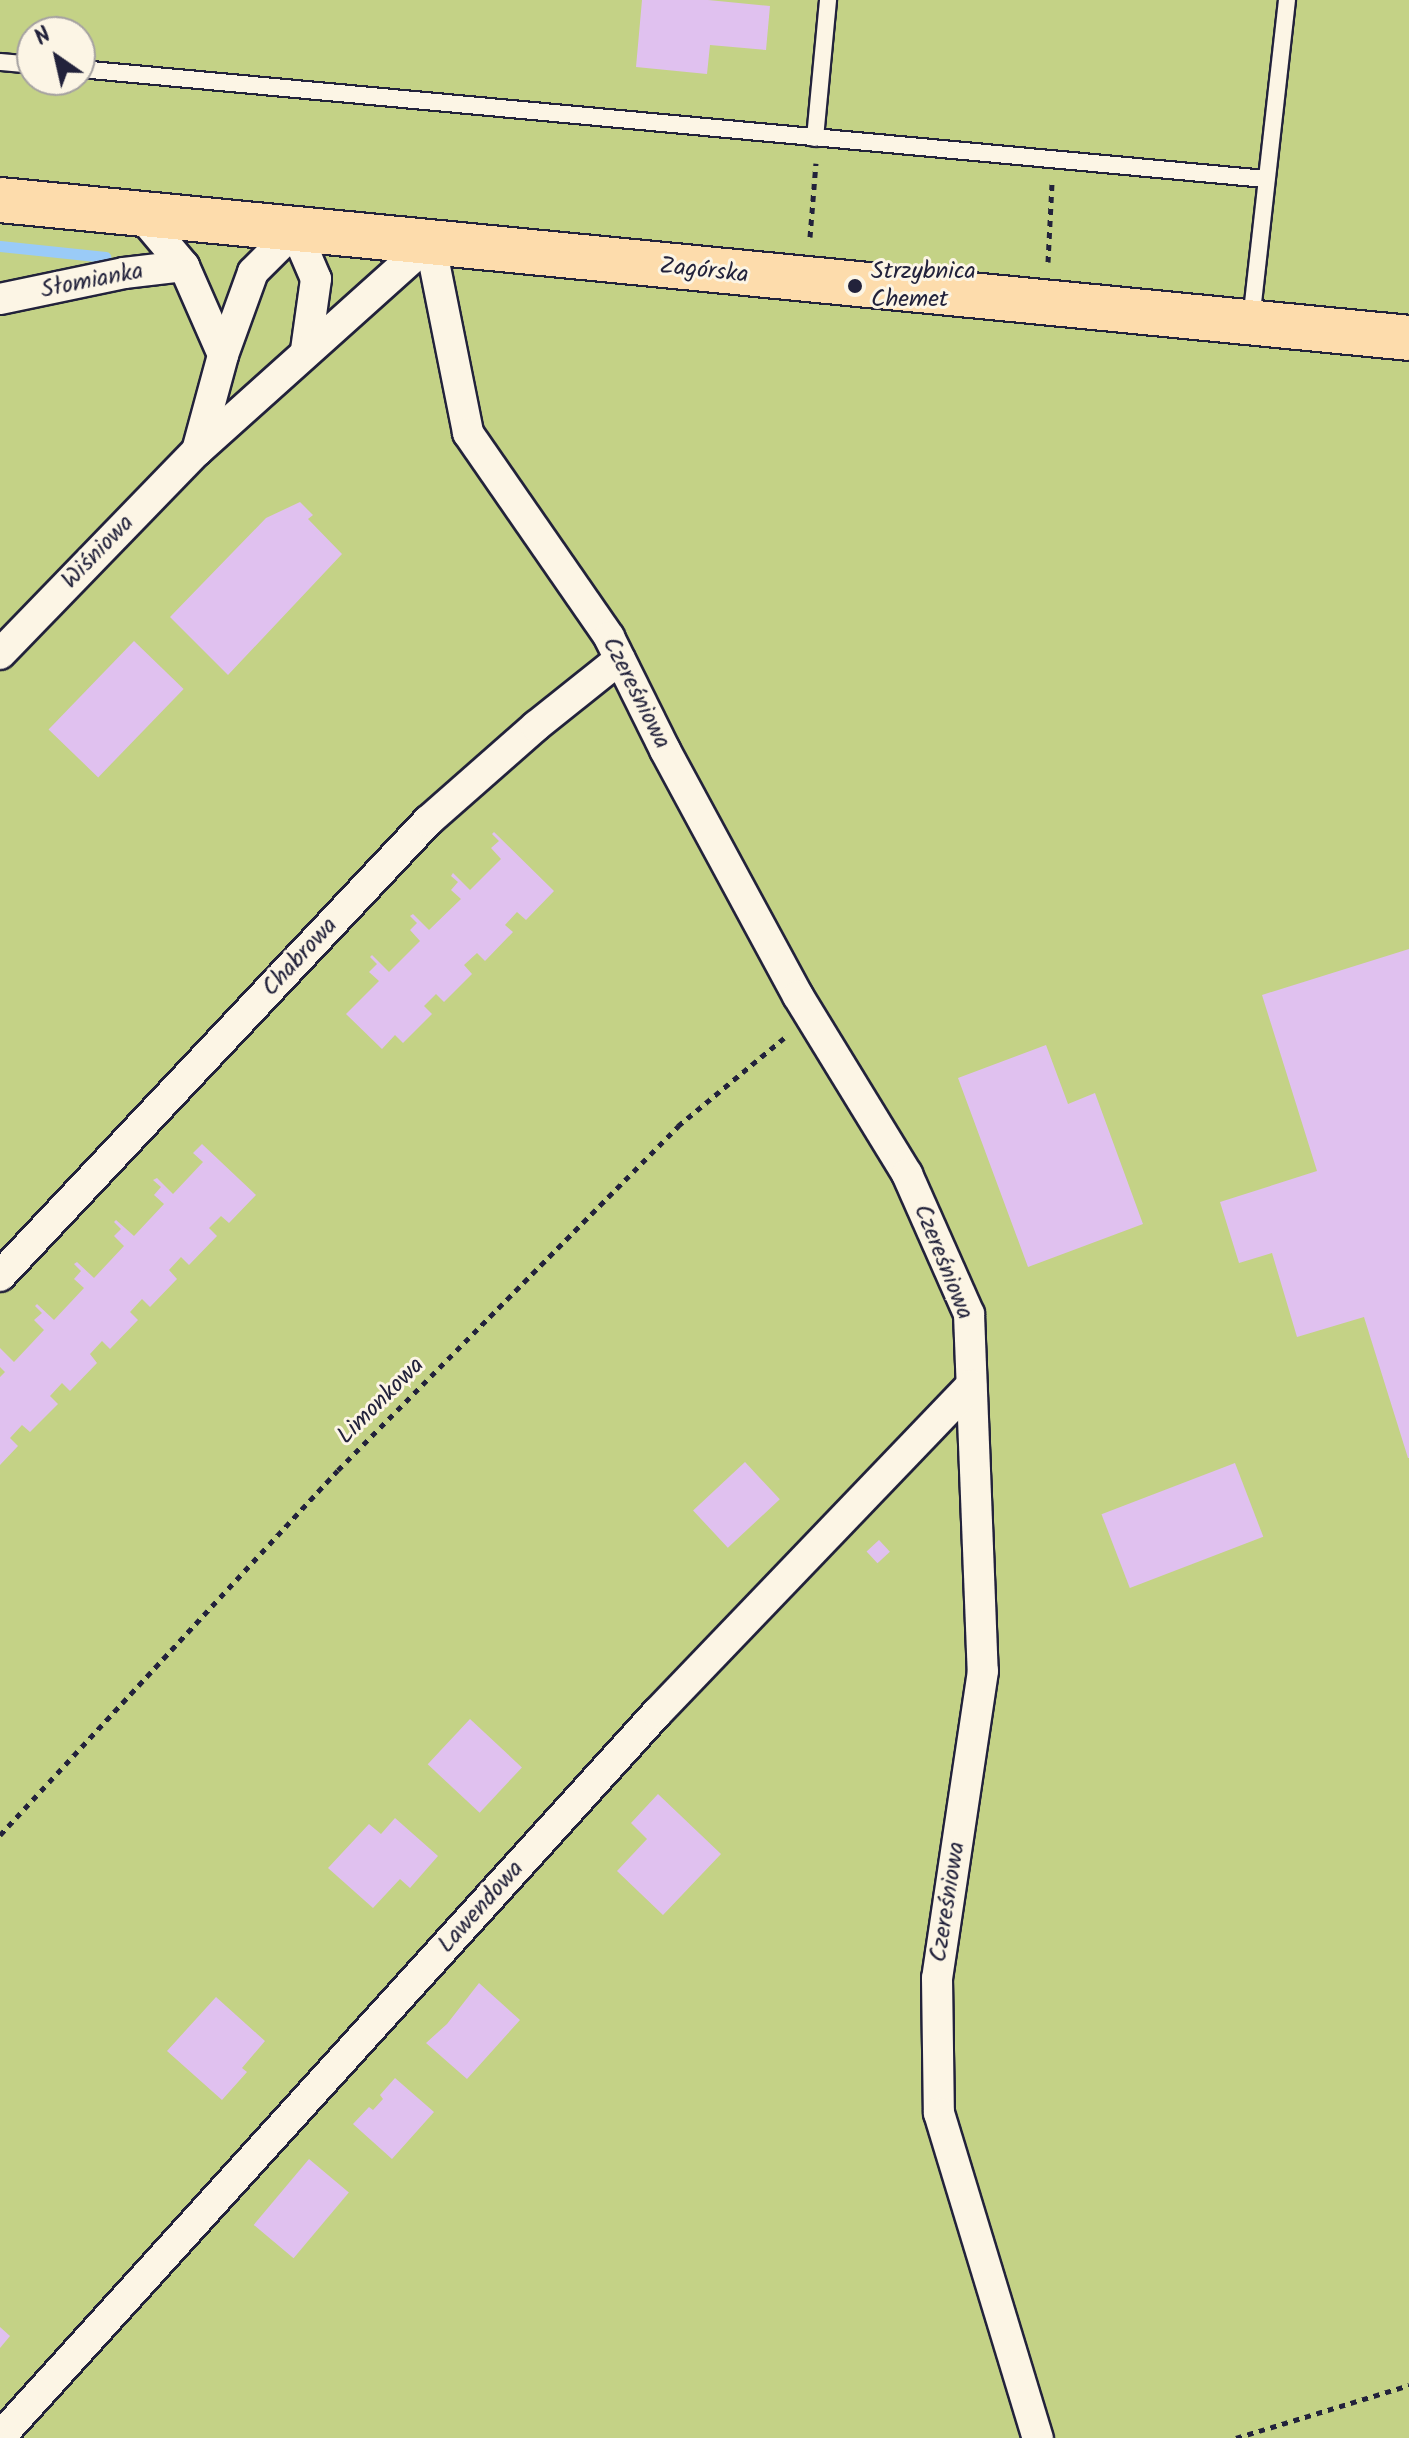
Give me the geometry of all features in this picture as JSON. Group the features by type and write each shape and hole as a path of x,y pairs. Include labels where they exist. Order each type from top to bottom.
{"highway":[{"name":"Zagórska","path":"0,200 1409,338"}],"street":[{"path":"141,215 184,266 223,355"},
{"path":"295,230 316,279 306,350"},
{"name":"Wiśniowa","path":"197,451 223,355 253,272 295,230"},
{"name":"Wiśniowa","path":"0,654 197,451 306,350 430,242"},
{"name":"Czereśniowa","path":"430,242 468,433 609,637 665,750 811,1015 907,1174 969,1314 983,1671 937,1978 939,2113 1038,2438"},
{"name":"Słomianka","path":"0,299 124,273 184,266"},
{"name":"Chabrowa","path":"0,1276 428,821 536,726 620,659"},
{"name":"Lawendowa","path":"0,2437 657,1713 971,1385"}],"lane":[{"path":"817,138 828,0"},
{"path":"1251,323 1287,0"},
{"path":"96,70 1265,179"}],"path":[{"path":"809,242 817,138"},
{"path":"1048,267 1053,160"},
{"name":"Limonkowa","path":"0,1835 338,1470 678,1126 811,1015"},
{"path":"1236,2438 1409,2385"}],"green space":[{"path":"0,0 1409,0 1409,2438 0,2438"}],"building":[{"path":"642,0 708,0 770,6 766,50 710,45 707,74 636,67"},
{"path":"300,502 313,515 308,519 342,554 228,675 170,617 266,518"},
{"path":"134,641 184,689 98,777 49,729"},
{"path":"494,832 554,891 526,920 517,912 505,925 513,932 485,961 477,953 464,965 472,974 444,1002 436,994 424,1006 432,1014 403,1043 395,1035 382,1049 346,1014 379,981 369,972 377,964 370,957 372,955 389,972 420,941 410,930 417,923 410,916 413,914 429,930 461,899 451,890 458,882 451,876 453,873 470,890 501,859 491,848 499,841 492,834"},
{"path":"1409,949 1408,1458 1364,1317 1297,1337 1272,1253 1239,1263 1220,1202 1317,1171 1262,995"},
{"path":"1046,1045 1068,1104 1095,1093 1143,1224 1028,1267 958,1078"},
{"path":"202,1144 256,1195 229,1223 221,1216 209,1228 217,1236 189,1265 181,1257 169,1270 177,1279 150,1307 142,1299 130,1312 138,1320 110,1349 102,1341 90,1354 97,1363 70,1391 62,1383 50,1396 58,1404 30,1432 22,1425 10,1438 18,1446 0,1465 0,1377 5,1372 0,1367 0,1348 14,1362 44,1330 34,1320 42,1313 35,1306 37,1304 54,1320 84,1288 74,1279 81,1271 74,1264 77,1262 94,1278 124,1246 114,1236 121,1229 114,1222 116,1220 134,1236 164,1204 154,1195 161,1187 153,1180 157,1178 173,1194 203,1162 193,1153"},
{"path":"745,1462 780,1499 728,1548 693,1510"},
{"path":"1235,1463 1263,1537 1130,1588 1101,1514"},
{"path":"879,1540 890,1552 877,1563 867,1552"},
{"path":"470,1719 522,1767 480,1813 428,1764"},
{"path":"658,1794 721,1854 663,1915 617,1871 647,1839 631,1823"},
{"path":"395,1818 438,1856 410,1888 400,1879 373,1908 328,1868 369,1824 381,1834"},
{"path":"479,1983 520,2020 467,2079 426,2043 447,2024"},
{"path":"216,1997 265,2041 242,2068 247,2072 222,2100 167,2051"},
{"path":"395,2078 434,2112 392,2159 353,2124 369,2107 373,2110 383,2099 380,2095"},
{"path":"309,2159 349,2192 294,2258 254,2225"},
{"path":"0,2327 10,2336 0,2348"}],"waterway":[{"path":"0,246 105,257"}],"place":[{"name":"Strzybnica Chemet","path":"855,286"}]}
